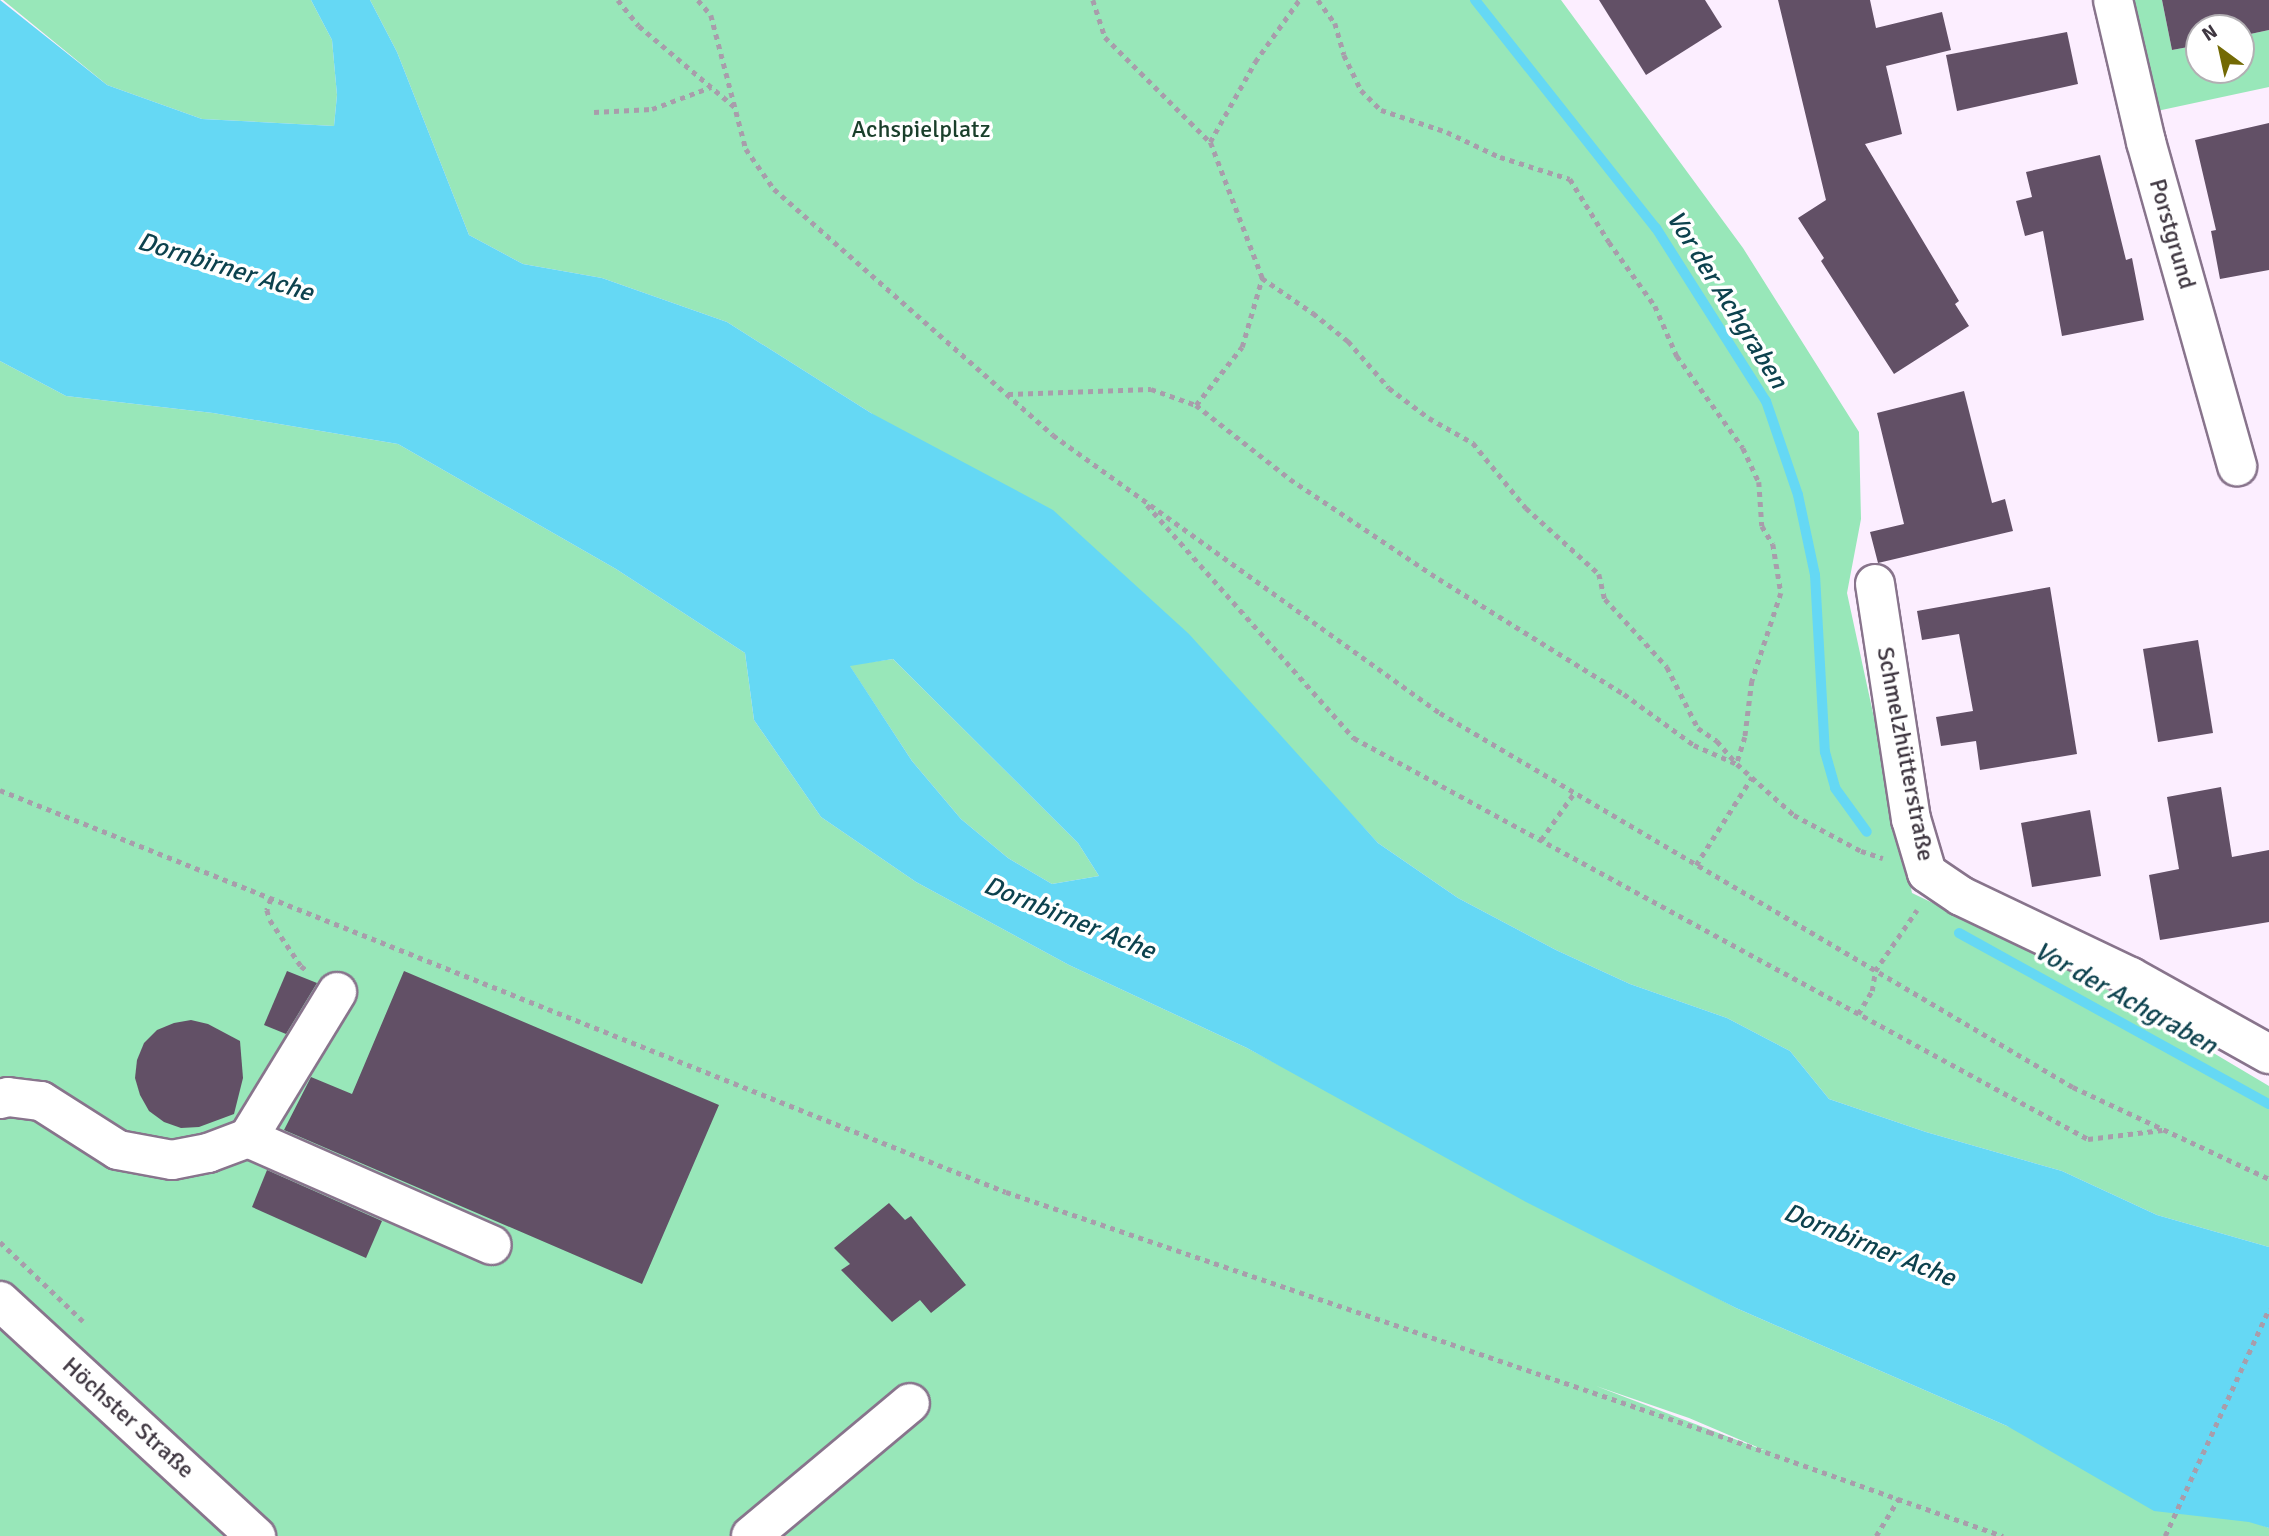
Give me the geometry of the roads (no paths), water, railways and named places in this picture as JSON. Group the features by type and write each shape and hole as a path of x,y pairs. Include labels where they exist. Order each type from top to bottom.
{"street":[{"name":"Porstgrund","path":"2113,0 2146,142 2237,466"},
{"name":"Schmelzhütterstraße","path":"1875,584 1911,819 1932,877 1961,897 2131,977 2269,1055"},
{"path":"0,1099 8,1097 41,1101 118,1150 172,1160 208,1153 248,1138 337,992"},
{"path":"248,1138 492,1245"},
{"name":"Höchster Straße","path":"0,1301 257,1536"},
{"path":"751,1536 910,1403"}],"water":[{"name":"Dornbirner Ache","path":"0,0 107,85 202,119 334,126 337,95 332,40 311,0 370,0 397,52 469,235 523,264 602,278 727,322 871,413 1053,510 1189,634 1378,843 1458,898 1556,950 1630,984 1727,1018 1790,1051 1829,1099 1926,1132 2062,1171 2157,1215 2269,1247 2269,1528 2249,1522 2154,1511 2007,1426 1736,1308 1526,1202 1247,1048 1069,965 916,882 821,817 754,720 745,653 616,569 398,444 213,413 66,396 0,361","holes":["893,659 1078,843 1099,876 1052,884 1008,858 961,819 912,761 850,666"]}],"waterway":[{"name":"Vor der Achgraben","path":"1475,0 1656,228 1766,401 1798,495 1815,575 1825,752 1835,788 1867,832"},
{"name":"Vor der Achgraben","path":"1959,933 2269,1104"}],"park label":[{"name":"Achspielplatz","path":"921,130"}]}
